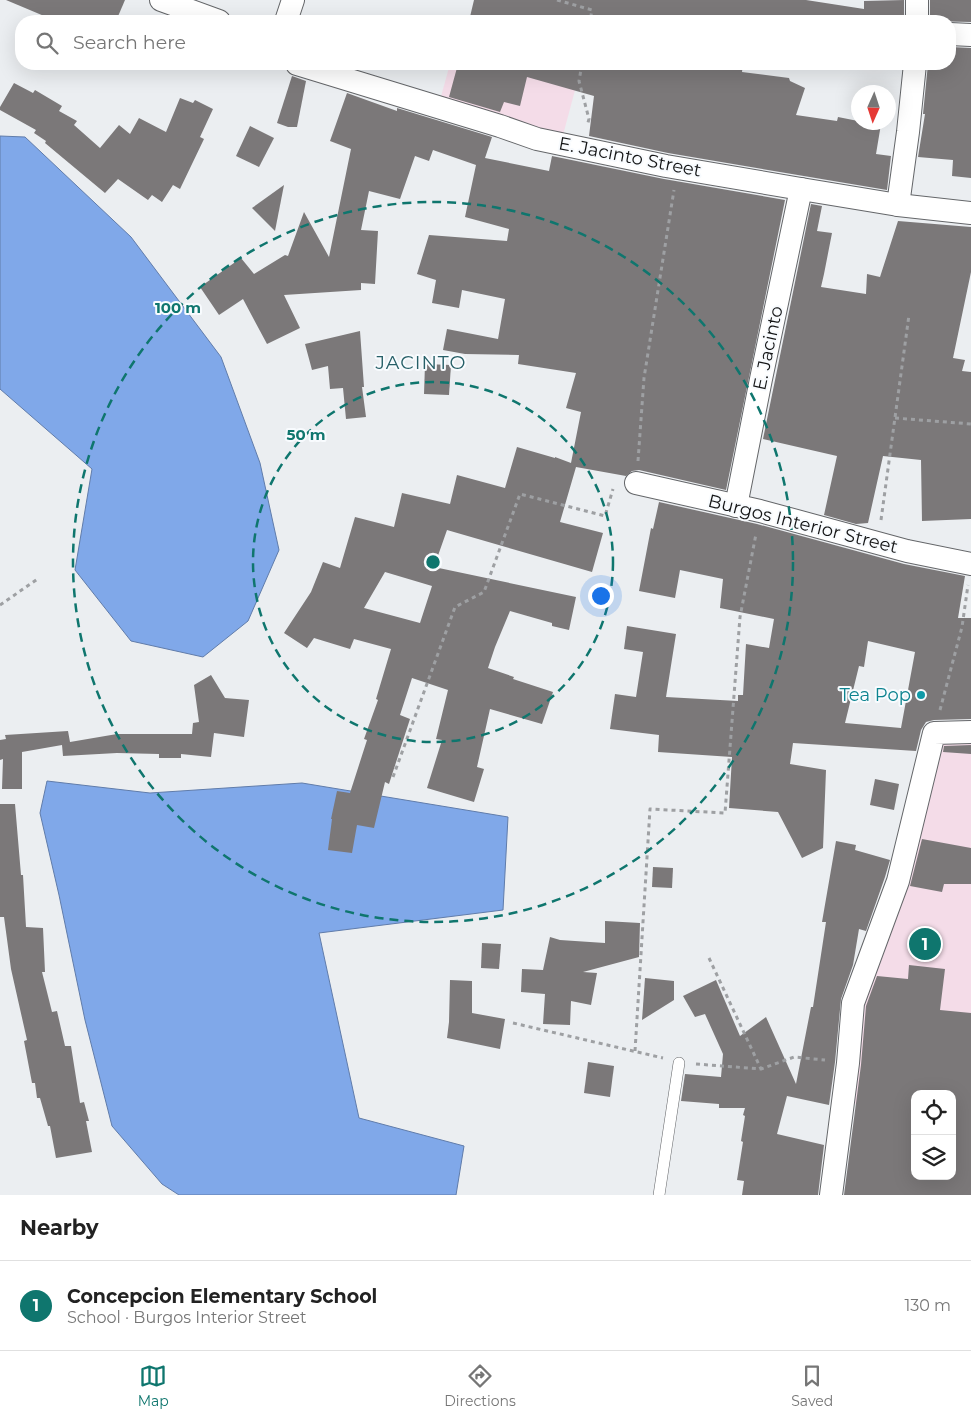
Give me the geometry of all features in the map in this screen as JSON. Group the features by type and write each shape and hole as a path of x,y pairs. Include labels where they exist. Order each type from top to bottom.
{"street":[{"path":"161,0 202,15"},
{"path":"288,15 293,0"},
{"path":"917,0 918,15"},
{"path":"956,34 971,35"},
{"name":"E. Jacinto Street","path":"318,70 538,139 582,149 898,205 971,213"},
{"path":"898,205 914,70"},
{"name":"E. Jacinto","path":"736,506 801,189"},
{"name":"Burgos Interior Street","path":"636,483 878,542 970,574"},
{"path":"831,1195 848,1063 853,1003 898,881 934,733 971,732"}],"lane":[{"path":"659,1195 679,1063"}],"path":[{"path":"557,0 592,10 591,15"},
{"path":"581,70 579,81 589,119 582,149"},
{"path":"393,778 455,607 484,592 520,494 606,516 615,483 636,483 644,378 677,167"},
{"path":"878,542 909,315"},
{"path":"895,418 971,424"},
{"path":"635,1051 650,809 725,813 740,616 760,512"},
{"path":"934,733 962,626 970,574"},
{"path":"0,605 39,578"},
{"path":"709,958 761,1069"}],"shaded area":[{"path":"448,70 580,70 563,135 440,100"},
{"path":"971,735 971,1113 956,1098 956,1090 911,1090 911,1109 848,1103 857,1004 935,736"}],"water":[{"path":"0,136 25,137 131,237 221,357 260,463 279,550 248,621 203,657 131,641 75,570 92,469 0,389"},
{"path":"47,781 150,793 302,783 508,817 503,910 319,933 359,1118 464,1146 456,1195 179,1195 162,1184 112,1126 85,1020 40,813"}],"building":[{"path":"6,0 125,0 119,15 42,15"},
{"path":"474,0 806,0 864,9 864,1 904,0 904,15 470,15"},
{"path":"930,0 971,0 971,22 956,22 956,15 930,15"},
{"path":"956,47 971,48 971,178 952,176 953,160 918,157 925,114 923,114 927,70 956,70"},
{"path":"456,70 742,70 742,72 789,78 790,81 805,88 796,115 837,121 838,117 851,120 851,130 880,130 876,154 891,156 887,190 668,153 589,136 594,96 527,77 520,106 504,102 500,112 449,97"},
{"path":"292,76 306,81 297,127 288,127 277,123"},
{"path":"14,83 33,93 35,90 62,106 59,111 77,121 74,125 100,148 119,125 130,134 139,118 166,132 180,98 193,103 195,100 213,109 200,137 204,139 180,189 173,185 162,202 152,195 148,200 118,179 105,193 45,143 46,141 34,133 36,130 0,110"},
{"path":"347,93 397,111 397,108 492,137 485,158 549,171 552,156 664,179 785,200 726,490 639,470 632,471 626,476 576,467 560,522 603,533 592,572 447,530 434,567 576,597 569,630 510,611 488,668 514,677 513,679 553,692 542,724 490,709 477,767 484,769 474,802 427,788 442,740 436,739 448,690 412,678 400,715 410,719 389,784 385,782 374,828 357,825 352,853 328,850 331,819 337,791 350,793 367,740 364,739 378,700 376,699 391,649 354,639 350,649 314,638 307,648 284,633 311,592 323,562 340,568 355,517 394,527 402,493 450,504 457,475 505,488 517,447 571,463 581,412 566,408 576,373 518,364 519,355 465,354 443,350 447,329 498,339 505,299 462,290 459,308 432,303 436,280 417,274 429,235 507,241 509,229 465,217 476,165 433,150 429,161 415,156 400,199 369,191 361,230 378,231 375,284 361,283 361,290 284,295 300,328 267,344 243,299 219,315 200,287 241,258 254,274 285,255 288,256 304,212 329,257 351,149 330,141","holes":["385,572 432,586 420,623 364,608"]},
{"path":"250,126 274,138 259,167 236,156"},
{"path":"284,185 275,231 252,208"},
{"path":"811,204 822,206 817,231 832,233 821,287 866,294 867,274 880,277 898,221 971,227 971,272 953,358 965,360 962,371 971,372 971,519 922,521 921,460 883,456 868,523 856,524 824,515 837,456 763,439"},
{"path":"360,331 364,387 362,387 366,417 346,419 343,388 330,389 328,366 312,370 305,344"},
{"path":"425,364 451,365 449,395 424,394"},
{"path":"659,502 757,524 904,564 965,576 958,618 971,618 971,719 926,722 921,730 916,751 793,743 790,764 826,770 823,848 802,858 778,812 729,808 732,757 658,752 659,735 610,729 615,694 636,697 643,652 624,649 627,626 676,634 666,697 738,701 738,695 743,695 746,644 769,648 774,619 720,608 723,579 680,570 675,598 639,591 651,528 653,529","holes":["868,641 915,652 901,728 845,723 859,666 864,667"]},
{"path":"211,675 225,698 249,700 244,737 214,733 211,757 181,754 181,758 159,758 159,754 117,753 63,756 62,745 22,752 22,789 2,789 3,759 0,760 0,740 6,739 5,735 68,731 70,742 117,734 192,734 193,723 199,722 194,685"},
{"path":"971,745 971,754 943,752 944,746"},
{"path":"875,779 899,784 894,810 870,805"},
{"path":"0,804 15,804 21,875 23,875 26,927 43,928 45,972 42,972 52,1012 57,1011 65,1046 71,1046 80,1103 84,1102 89,1121 86,1121 92,1152 56,1158 50,1126 48,1126 40,1098 37,1098 35,1083 32,1083 24,1041 27,1040 11,969 4,917 0,917"},
{"path":"922,839 971,848 971,884 944,884 942,892 910,886"},
{"path":"836,841 856,845 855,850 890,860 866,931 859,929 853,965 841,999 829,1105 787,1096 777,1134 824,1145 818,1195 742,1195 744,1181 737,1180 743,1142 741,1141 745,1108 719,1108 719,1104 681,1101 685,1074 721,1077 723,1054 705,1014 695,1017 683,996 716,980 740,1036 766,1017 796,1084 811,1007 813,1007 826,922 822,922"},
{"path":"653,867 673,868 672,888 652,887"},
{"path":"605,921 640,923 639,957 583,972 597,973 591,1005 571,1001 570,1025 543,1024 545,994 521,992 522,969 543,970 550,937 560,940 605,943"},
{"path":"482,943 501,944 499,969 481,968"},
{"path":"909,965 945,969 940,1010 971,1013 971,1195 844,1195 861,1065 866,1006 877,976 908,979"},
{"path":"645,978 674,981 674,1000 642,1020"},
{"path":"450,980 472,981 472,1013 505,1019 500,1049 447,1038"},
{"path":"588,1062 614,1066 610,1097 584,1093"}],"place":[{"name":"Tea Pop","path":"921,695"},
{"name":"Concepcion Elementary School","path":"925,944"}],"district":[{"name":"JACINTO","path":"421,362"}]}
